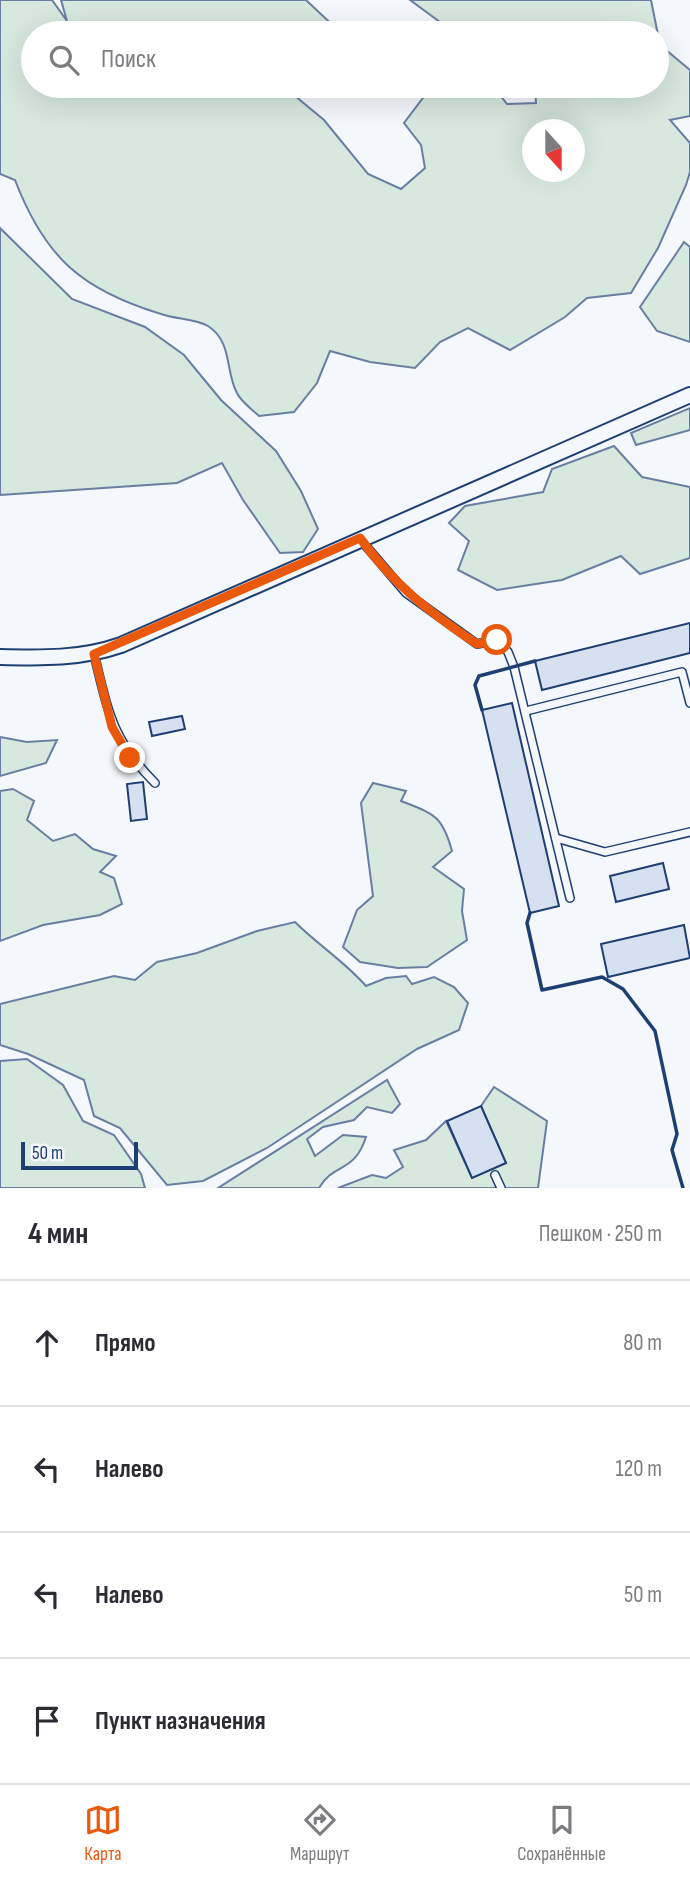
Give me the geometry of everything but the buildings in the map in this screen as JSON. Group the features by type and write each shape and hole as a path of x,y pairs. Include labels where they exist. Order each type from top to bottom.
{"street":[{"path":"0,657 49,659 94,654 690,395"}],"lane":[{"path":"360,538 406,593 477,644 497,640 508,652 526,711 570,898"},
{"path":"94,654 112,727 130,758 155,783"},
{"path":"526,711 682,672 690,701"},
{"path":"556,838 605,852 690,832"},
{"path":"495,1175 501,1188"}],"shaded area":[{"path":"0,0 52,0 67,21 21,21 21,98 297,98 324,120 368,174 401,189 425,168 421,145 404,123 423,98 502,98 507,104 536,103 536,98 669,98 669,52 690,70 690,116 670,120 690,143 690,172 658,248 631,293 587,298 565,317 510,350 468,328 440,342 415,368 370,362 330,351 317,383 294,412 259,416 244,403 233,385 225,349 216,333 198,322 133,305 88,282 54,250 27,207 15,180 0,174"},
{"path":"61,0 306,0 328,21 67,21"},
{"path":"410,0 651,0 655,21 439,21"},
{"path":"0,228 72,299 145,327 184,355 221,400 276,451 301,491 318,529 303,552 280,553 243,500 222,463 177,483 0,495"},
{"path":"684,242 690,247 690,342 657,331 640,307"},
{"path":"690,408 690,430 636,445 631,433"},
{"path":"614,446 642,477 690,487 690,558 640,574 621,556 562,580 497,590 458,570 469,541 449,523 465,506 543,492 552,469"},
{"path":"0,737 27,742 57,740 46,763 0,776"},
{"path":"373,783 406,791 401,801 435,817 444,830 452,851 433,867 464,889 462,911 467,940 427,967 398,968 360,962 343,947 357,910 373,896 361,803"},
{"path":"13,789 34,801 27,820 53,841 75,834 93,849 116,856 100,872 114,878 122,904 100,915 43,925 0,941 0,791"},
{"path":"295,922 366,986 386,978 406,976 412,984 434,977 454,987 468,1003 459,1030 417,1049 267,1148 203,1181 167,1185 120,1128 94,1116 84,1080 28,1054 0,1045 0,1004 114,976 135,980 157,962 197,953 257,931"},
{"path":"27,1059 63,1085 83,1121 114,1135 141,1174 145,1188 0,1188 0,1061"},
{"path":"387,1080 400,1104 392,1113 367,1107 354,1120 323,1127 307,1139 315,1156 343,1135 366,1137 356,1157 331,1174 319,1188 218,1188"},
{"path":"494,1087 547,1121 538,1188 338,1188 372,1175 386,1178 403,1167 394,1150 426,1140 446,1121 472,1178 506,1163 481,1106"}],"wall":[{"path":"482,710 475,685 479,676 535,661"},
{"path":"530,913 527,923 542,990 602,977 623,989 655,1031 677,1134 672,1150 683,1188"}],"route":[{"path":"130,758 112,727 94,654 121,645 360,538 380,566 406,593 442,621 477,644 497,640"}]}
